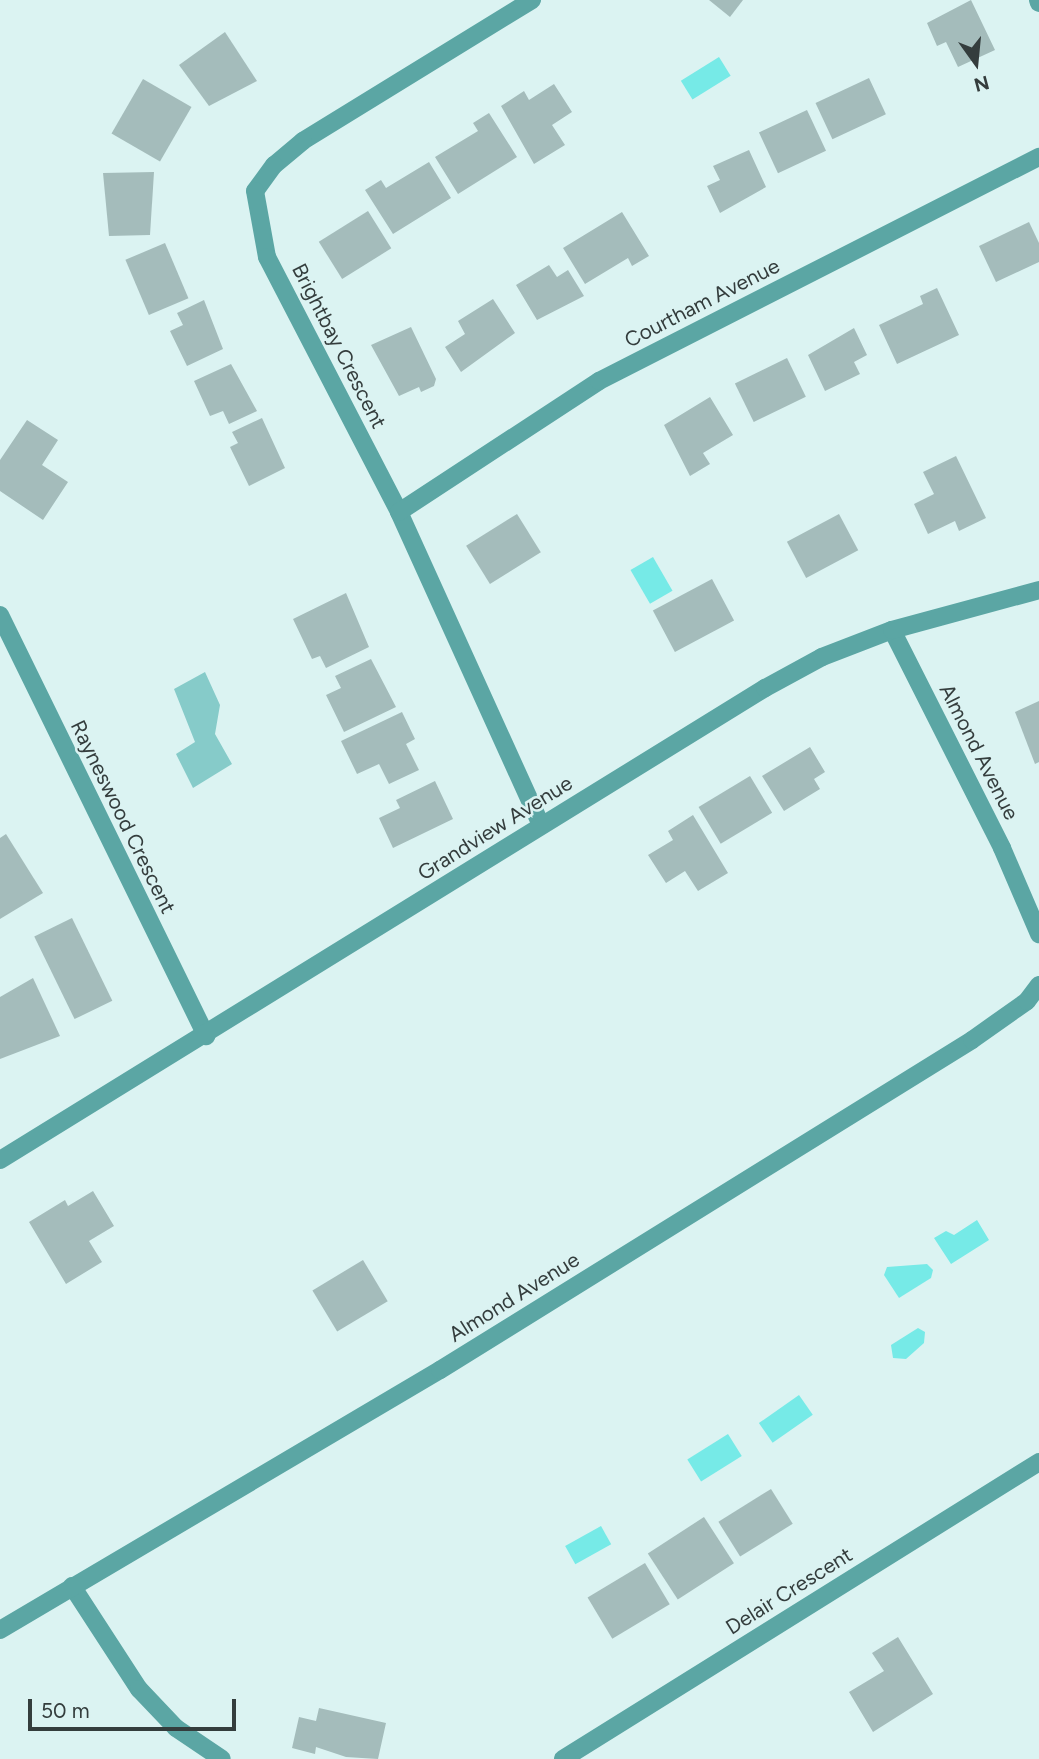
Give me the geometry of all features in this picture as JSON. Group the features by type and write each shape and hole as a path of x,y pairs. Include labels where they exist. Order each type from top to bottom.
{"street":[{"name":"Brightbay Crescent","path":"533,0 303,141 274,165 256,191 267,257 399,512 541,825"},
{"name":"Courtham Avenue","path":"399,512 599,381 1039,157"},
{"name":"Grandview Avenue","path":"0,1160 206,1036 765,688 822,657 892,630 1039,590"},
{"name":"Rayneswood Crescent","path":"0,615 206,1036"},
{"name":"Almond Avenue","path":"892,630 1002,848 1039,934"},
{"name":"Almond Avenue","path":"0,1630 440,1370 972,1040 1027,1001 1039,985"},
{"name":"Delair Crescent","path":"563,1759 1039,1462"},
{"path":"72,1586 139,1689 176,1728 222,1759"}],"shaded area":[{"path":"719,57 731,76 692,100 681,81"},
{"path":"653,557 672,591 650,604 630,570"},
{"path":"205,672 220,705 215,734 232,764 193,788 176,754 195,742 174,689"},
{"path":"977,1220 989,1240 951,1264 934,1238 946,1231 954,1235"},
{"path":"927,1264 933,1270 931,1278 899,1298 884,1275 887,1267"},
{"path":"918,1328 925,1332 924,1343 906,1359 893,1358 891,1345"},
{"path":"799,1395 813,1415 773,1443 759,1423"},
{"path":"728,1434 742,1456 701,1481 687,1459"},
{"path":"601,1526 611,1544 575,1564 565,1546"}],"building":[{"path":"709,0 743,0 730,17"},
{"path":"971,0 995,50 958,67 946,42 937,46 927,23"},
{"path":"225,32 257,81 209,106 179,65"},
{"path":"869,78 886,114 832,139 816,103"},
{"path":"143,79 191,107 160,162 112,134"},
{"path":"554,84 572,112 552,125 565,145 534,164 501,106 524,91 529,100"},
{"path":"807,110 826,151 778,173 759,132"},
{"path":"489,113 517,157 458,194 435,157 478,131 473,123"},
{"path":"749,150 766,187 720,213 707,186 720,180 713,166"},
{"path":"429,162 451,198 393,234 365,190 381,180 386,188"},
{"path":"154,172 150,235 109,236 103,173"},
{"path":"368,211 391,248 342,279 319,242"},
{"path":"622,212 649,256 632,266 628,258 585,284 563,248"},
{"path":"1029,222 1039,243 1039,262 996,282 979,246"},
{"path":"165,243 188,298 149,315 125,260"},
{"path":"549,265 557,277 568,270 584,296 537,320 516,285"},
{"path":"937,288 959,335 897,364 879,325 923,304 920,296"},
{"path":"493,299 515,333 461,372 445,347 465,334 458,321"},
{"path":"204,300 223,349 187,366 170,331 183,325 177,313"},
{"path":"411,327 436,379 434,386 421,392 419,387 399,396 371,345"},
{"path":"854,328 867,355 854,362 860,374 825,391 808,355"},
{"path":"787,358 806,397 754,422 735,383"},
{"path":"231,364 257,411 229,424 223,411 210,416 194,381"},
{"path":"710,397 733,435 703,453 710,464 690,476 664,425"},
{"path":"262,418 285,468 249,486 230,447 238,443 232,432"},
{"path":"27,420 58,440 42,465 68,482 43,520 0,491 0,460"},
{"path":"956,456 986,518 959,531 955,521 928,534 914,504 934,494 923,472"},
{"path":"517,514 541,552 490,584 466,546"},
{"path":"839,514 858,550 806,578 787,542"},
{"path":"712,579 734,620 675,652 653,610"},
{"path":"346,593 369,647 326,668 320,656 312,659 293,619"},
{"path":"371,659 396,707 344,732 326,695 341,688 335,676"},
{"path":"1039,701 1039,762 1035,764 1015,712"},
{"path":"402,712 415,739 406,744 419,770 389,784 379,764 357,774 341,741"},
{"path":"810,747 825,772 814,779 820,789 784,811 762,776"},
{"path":"750,776 772,813 721,844 699,807"},
{"path":"435,781 453,819 393,848 379,818 400,808 396,800"},
{"path":"693,815 728,873 698,891 685,871 666,883 648,855 673,840 668,831"},
{"path":"6,834 43,893 0,919 0,838"},
{"path":"72,918 112,1001 75,1019 34,936"},
{"path":"33,978 60,1036 0,1059 0,997"},
{"path":"93,1191 114,1226 89,1241 102,1262 66,1284 29,1222 65,1200 68,1206"},
{"path":"363,1260 388,1301 337,1332 312,1290"},
{"path":"771,1489 793,1524 740,1557 718,1522"},
{"path":"704,1517 734,1563 678,1600 648,1553"},
{"path":"645,1563 670,1604 612,1639 588,1598"},
{"path":"898,1637 933,1694 873,1732 849,1692 884,1671 872,1653"},
{"path":"319,1708 386,1723 378,1759 346,1757 316,1747 315,1754 292,1748 299,1717 316,1721"}]}
